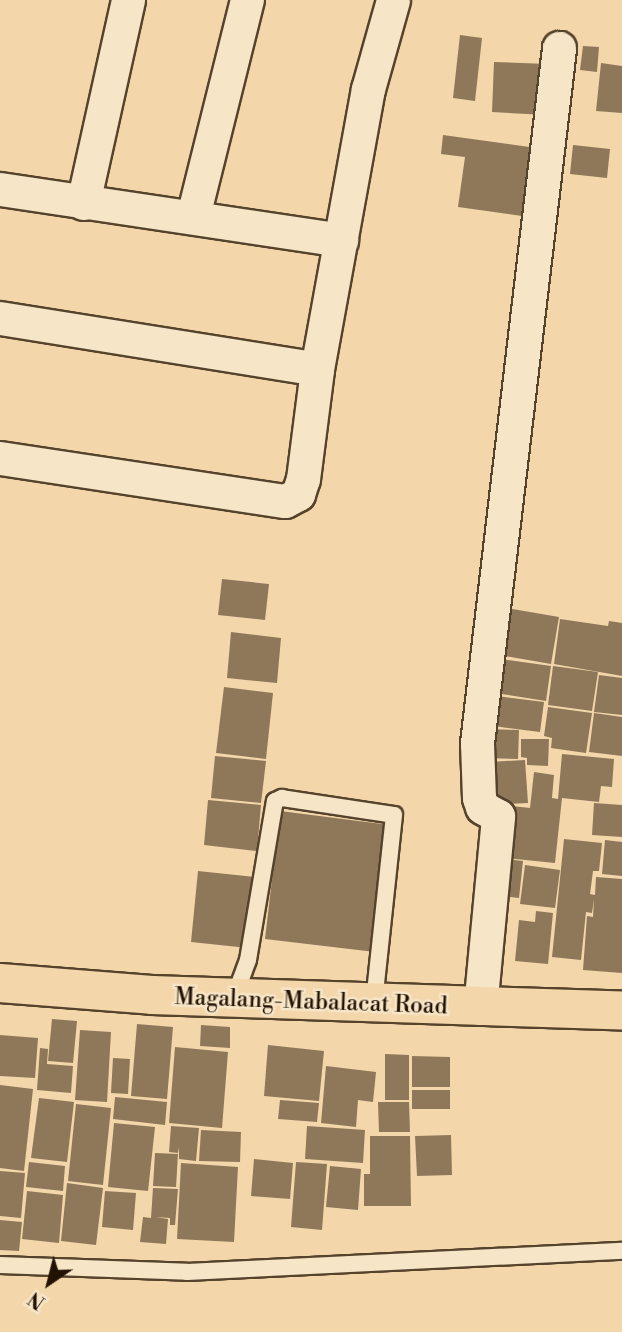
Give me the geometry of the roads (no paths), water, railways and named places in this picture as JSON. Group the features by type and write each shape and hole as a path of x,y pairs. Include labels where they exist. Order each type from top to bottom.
{"main road":[{"name":"Magalang-Mabalacat Road","path":"0,983 234,999 622,1011"}],"street":[{"path":"83,203 128,0"},
{"path":"193,216 247,0"},
{"path":"0,458 285,501 298,494 303,479 317,369 368,89 393,0"},
{"path":"480,1008 498,816 482,807 479,799 477,743 559,48"},
{"path":"0,189 341,240"},
{"path":"0,318 317,369"}],"lane":[{"path":"234,999 248,960 275,801 282,799 394,815 374,1003"},
{"path":"0,1265 187,1272 622,1251"}]}
